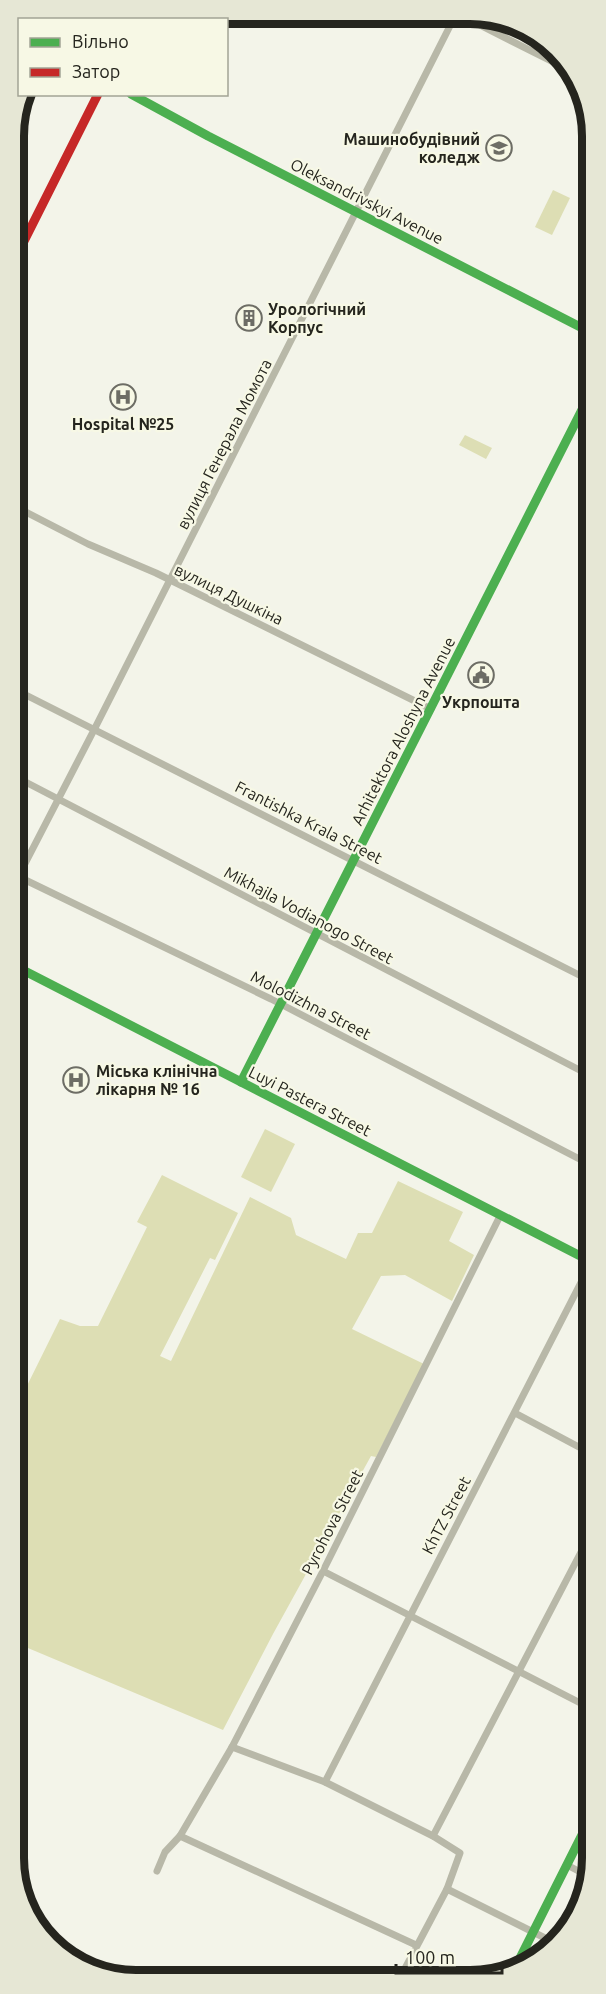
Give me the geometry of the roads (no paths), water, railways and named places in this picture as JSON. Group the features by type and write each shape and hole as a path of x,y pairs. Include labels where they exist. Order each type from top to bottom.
{"street":[{"name":"вулиця Генерала Момота","path":"24,863 95,728 451,24"},
{"path":"479,25 554,62"},
{"path":"24,241 97,96"},
{"name":"Oleksandrivskyi Avenue","path":"135,96 582,329"},
{"name":"Arhitektora Aloshyna Avenue","path":"241,1082 582,410"},
{"name":"вулиця Душкіна","path":"24,511 88,544 170,580 431,709"},
{"name":"Frantishka Krala Street","path":"24,694 582,976"},
{"name":"Mikhajla Vodianogo Street","path":"24,781 582,1071"},
{"name":"Molodizhna Street","path":"24,882 280,1004 582,1160"},
{"name":"Luyi Pastera Street","path":"24,971 582,1257"},
{"name":"Pyrohova Street","path":"157,1871 165,1852 180,1836 232,1747 323,1571 500,1216"},
{"name":"KhTZ Street","path":"325,1782 582,1279"},
{"path":"515,1413 582,1449"},
{"path":"433,1836 582,1550"},
{"path":"323,1571 582,1704"},
{"path":"232,1747 325,1782 460,1852 447,1888 403,1970"},
{"path":"520,1958 582,1835"},
{"path":"180,1836 416,1945"},
{"path":"567,1865 581,1872"},
{"path":"447,1888 547,1939"}],"place":[{"name":"Машинобудівний коледж","path":"499,148"},
{"name":"Урологічний Корпус","path":"249,318"},
{"name":"Hospital №25","path":"123,397"},
{"name":"Укрпошта","path":"481,675"},
{"name":"Міська клінічна лікарня № 16","path":"76,1080"}]}
